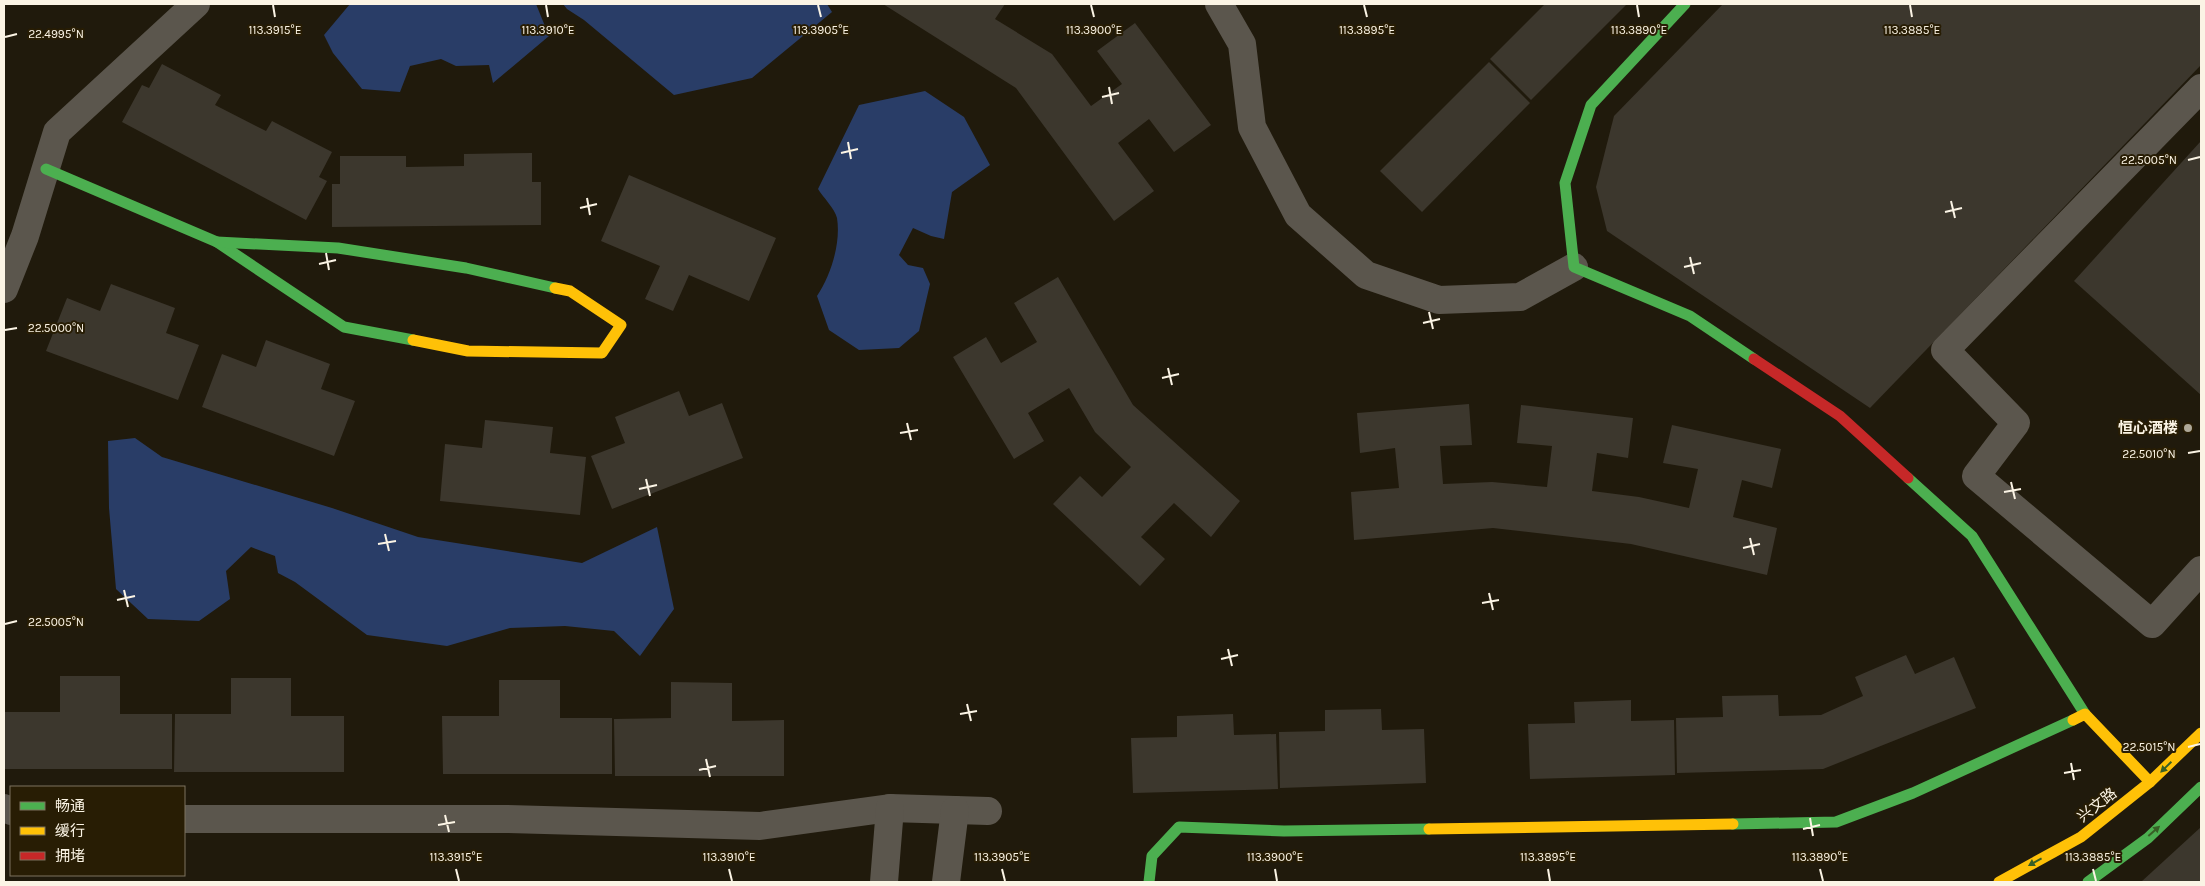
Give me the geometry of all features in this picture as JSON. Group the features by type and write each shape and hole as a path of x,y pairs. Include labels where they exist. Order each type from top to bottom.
{"street":[{"path":"4,289 25,236 57,132 196,4"},
{"path":"1219,4 1242,44 1252,127 1298,215 1366,275 1439,300 1520,296 1574,268 1690,316 1840,416 1972,536 2085,714 2150,782"},
{"path":"1574,268 1565,183 1591,105 1685,4"},
{"path":"2201,88 1945,350 2016,423 1976,476 2152,624 2201,570"},
{"path":"46,170 217,242 344,328 468,351 602,353 621,326 570,291 466,268 338,248 217,242"},
{"path":"1149,882 1152,856 1179,827 1284,831 1836,822 1913,793 2085,714"},
{"name":"兴文路","path":"1999,882 2081,837 2150,782 2201,733"},
{"path":"2088,882 2108,870 2184,805 2201,787"},
{"path":"884,882 890,808"},
{"path":"185,819 506,819 760,826 890,808 988,811"},
{"path":"946,882 955,810"}],"water":[{"path":"350,4 536,4 549,36 493,83 489,65 456,66 441,59 410,66 400,92 362,89 333,53 324,35"},
{"path":"563,4 827,4 832,12 752,78 674,95"},
{"path":"925,91 964,117 990,165 952,192 944,239 931,236 913,228 899,255 908,265 923,268 930,284 919,331 899,348 859,350 829,330 817,296 831,269 838,238 836,214 818,189 859,105"},
{"path":"135,438 162,457 332,508 418,537 582,563 657,527 674,609 640,656 614,631 565,626 510,628 447,646 367,635 295,582 278,573 275,556 251,547 226,571 230,599 199,621 148,619 116,589 109,508 108,441"}],"building":[{"path":"883,4 1005,4 995,19 1052,54 1091,106 1122,84 1097,51 1135,23 1211,125 1174,152 1149,119 1118,143 1154,191 1114,221 1016,88"},
{"path":"1545,4 1627,4 1531,100 1490,59"},
{"path":"1723,4 2201,4 2201,65 1870,408 1607,231 1596,187 1614,116"},
{"path":"1489,62 1530,103 1422,212 1380,171"},
{"path":"162,64 221,95 215,105 266,131 272,121 332,152 319,177 327,181 306,220 122,122 142,85 149,88"},
{"path":"2201,141 2201,395 2074,281"},
{"path":"532,153 532,182 541,182 541,225 332,227 332,184 340,184 340,156 406,156 406,167 464,166 464,154"},
{"path":"629,175 776,238 749,301 689,275 673,311 645,299 660,266 601,241"},
{"path":"1058,277 1133,405 1240,501 1211,537 1174,503 1141,537 1165,559 1140,586 1053,504 1080,476 1102,497 1131,467 1095,432 1069,388 1028,413 1044,441 1014,459 953,357 986,337 1001,363 1037,342 1014,303"},
{"path":"111,284 175,308 166,333 199,345 178,400 46,351 67,298 100,311"},
{"path":"266,340 330,364 321,389 355,401 334,456 202,407 222,354 256,367"},
{"path":"679,391 689,416 722,403 743,458 612,509 591,456 625,443 615,417"},
{"path":"1469,404 1472,445 1440,446 1443,484 1492,482 1547,487 1552,446 1517,443 1521,405 1633,418 1628,458 1597,453 1592,491 1639,497 1689,508 1698,469 1663,463 1672,425 1781,449 1772,488 1742,480 1733,517 1777,528 1767,575 1631,544 1493,528 1354,540 1351,492 1399,488 1395,448 1360,453 1357,413"},
{"path":"485,420 553,427 550,453 586,457 580,515 440,501 445,444 482,448"},
{"path":"1906,655 1915,674 1954,657 1976,708 1823,769 1677,773 1676,718 1723,717 1722,696 1778,695 1779,716 1821,715 1863,696 1855,677"},
{"path":"60,676 120,676 120,714 172,714 172,769 4,769 4,712 60,712"},
{"path":"231,678 291,678 291,716 344,716 344,772 174,772 175,714 231,714"},
{"path":"499,680 560,680 560,718 612,718 612,774 443,774 442,716 499,716"},
{"path":"671,682 732,683 732,721 784,720 784,776 615,776 614,719 671,718"},
{"path":"1631,700 1631,721 1674,720 1675,775 1530,779 1528,724 1575,723 1574,702"},
{"path":"1381,709 1382,730 1424,729 1426,783 1280,788 1279,732 1325,731 1325,710"},
{"path":"1233,714 1234,735 1276,734 1278,789 1133,793 1131,738 1177,737 1177,716"},
{"path":"2201,827 2201,882 2141,882"}],"traffic: fast":[{"path":"1685,4 1591,105 1565,183 1574,267 1690,316 1754,359"},
{"path":"46,169 217,242 344,327 413,340"},
{"path":"217,242 338,248 466,268 555,288"},
{"path":"1908,478 1972,536 2085,714"},
{"path":"1733,824 1836,822 1913,793 2073,720"},
{"path":"2088,882 2148,838 2201,787"},
{"path":"1149,882 1152,856 1179,827 1284,831 1429,829"}],"traffic: slow":[{"path":"413,340 468,351 602,353 621,325 570,291 555,288"},
{"path":"2073,720 2085,714 2150,782"},
{"path":"1999,882 2081,837 2150,782 2201,733"},
{"path":"1429,829 1733,824"}],"traffic: jam":[{"path":"1754,359 1840,416 1908,478"}],"place":[{"name":"恒心酒楼","path":"2188,428"}]}
